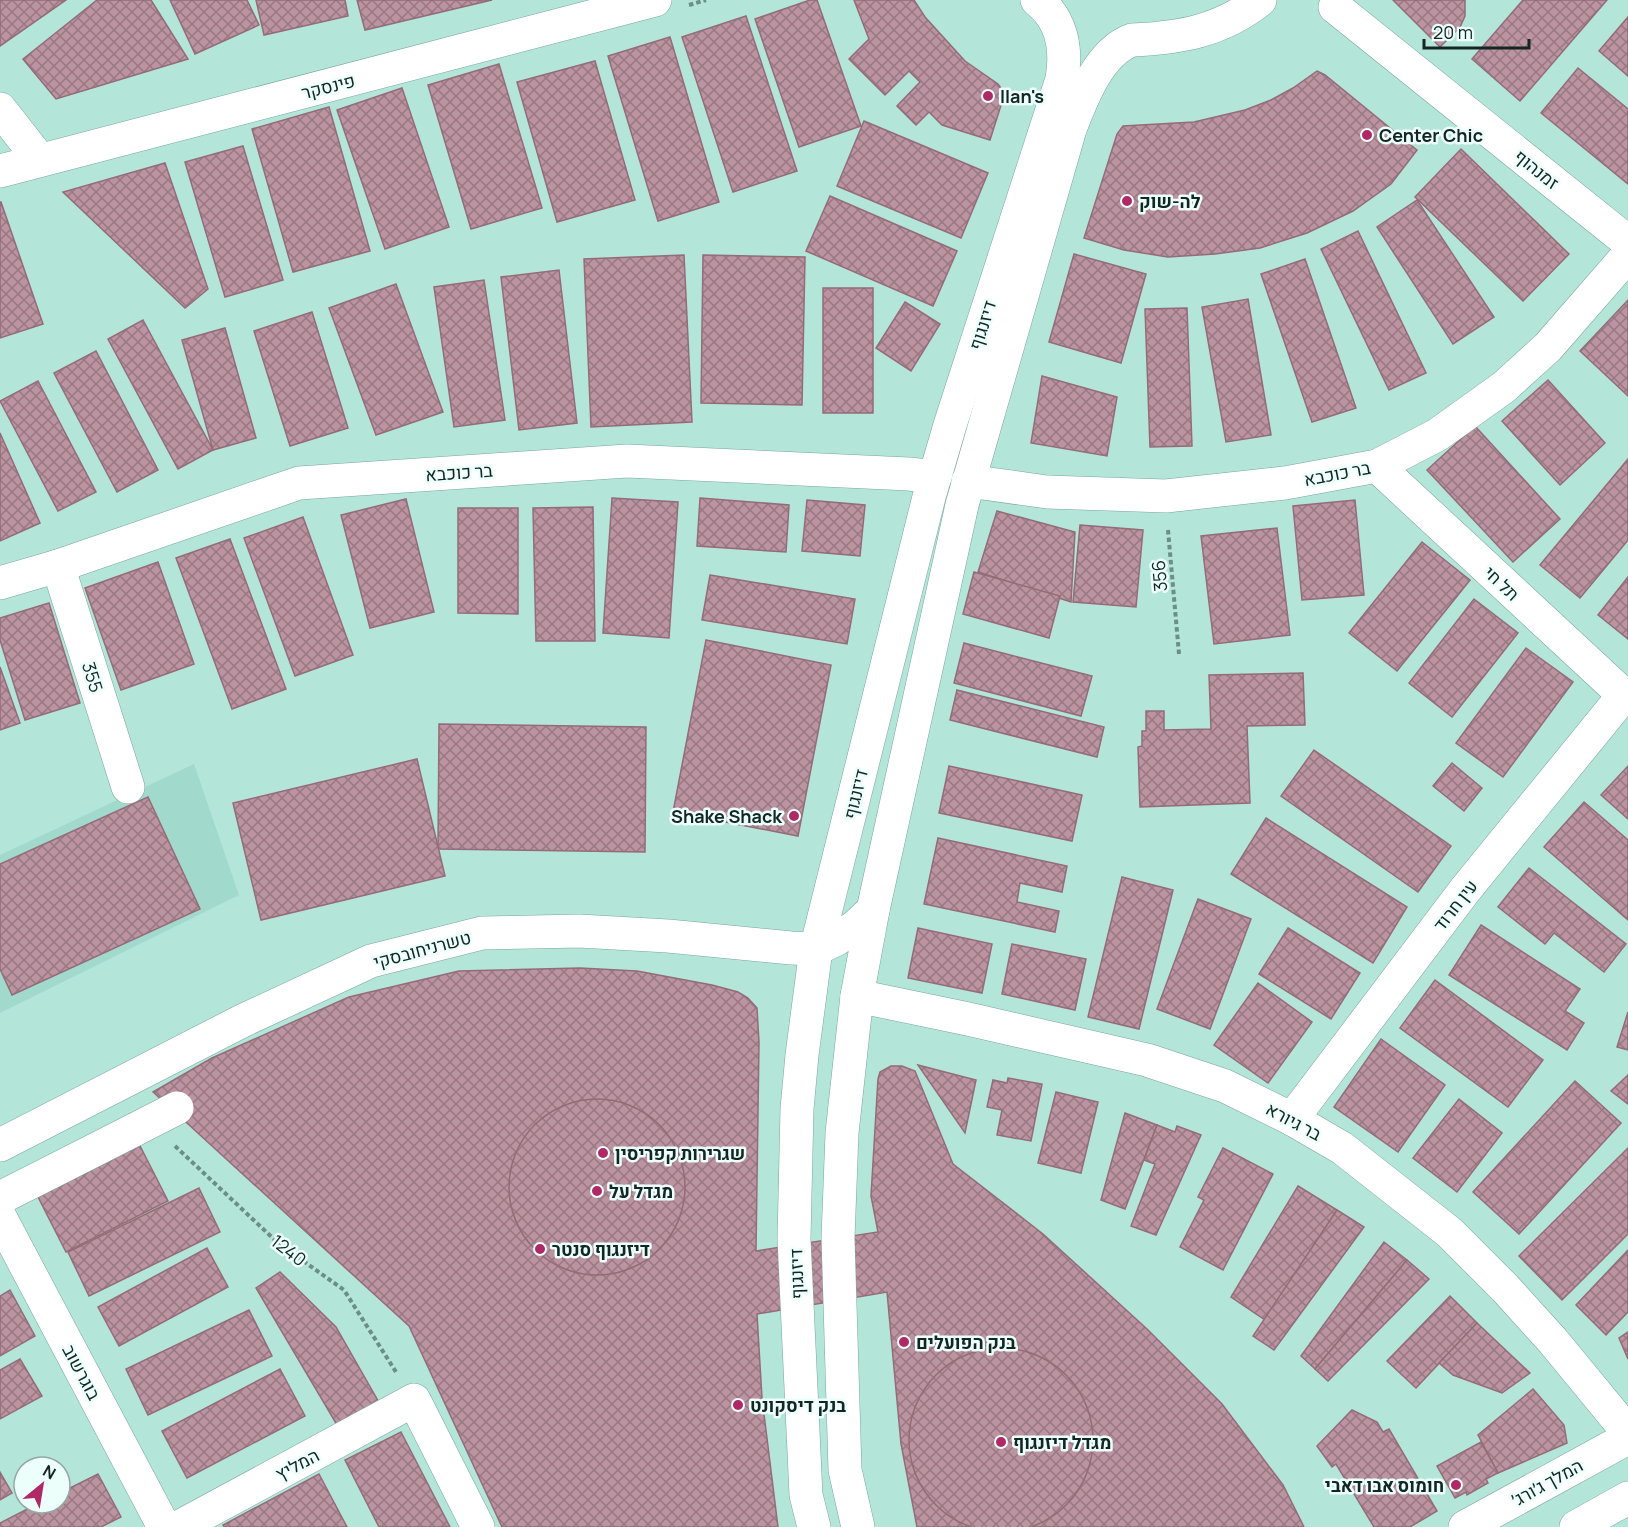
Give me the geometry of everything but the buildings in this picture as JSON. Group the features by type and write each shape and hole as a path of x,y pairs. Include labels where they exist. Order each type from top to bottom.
{"street":[{"name":"פינסקר","path":"0,171 583,10 655,0"},
{"path":"1037,0 1052,13 1059,28 1063,48 1063,73 1073,88 1123,44 1132,40 1191,34 1236,17 1260,0"},
{"name":"זמנהוף","path":"1335,7 1628,242"},
{"name":"דיזנגוף","path":"814,1527 806,1495 794,1239 798,1098 816,949 950,425 1073,88"},
{"name":"דיזנגוף","path":"858,1527 845,1470 838,1238 842,1133 857,996 873,910 962,505 1070,129 1073,88"},
{"path":"0,109 40,160"},
{"name":"בר כוכבא","path":"968,481 1047,492 1166,496 1285,483 1377,466 1437,435 1504,387 1548,347 1628,255"},
{"name":"בר כוכבא","path":"0,583 58,566 299,483 627,461 935,477"},
{"name":"תל חי","path":"1377,466 1626,697"},
{"name":"355","path":"58,566 128,787"},
{"name":"עין חרוד","path":"1292,1119 1465,890 1626,697"},
{"path":"816,949 837,939 873,910"},
{"name":"טשרניחובסקי","path":"0,1145 242,1021 371,962 482,933 579,931 816,949"},
{"name":"בר גיורא","path":"857,996 1147,1060 1225,1086 1292,1119 1342,1148 1449,1232 1505,1288 1553,1341 1618,1420 1628,1427"},
{"path":"0,1198 177,1108"},
{"name":"בוגרשוב","path":"0,1217 164,1527"},
{"path":"406,1388 478,1527"},
{"name":"המליץ","path":"179,1527 406,1388"},
{"name":"המלך ג׳ורג׳","path":"1466,1527 1628,1438"},
{"path":"1576,1527 1628,1498"}],"path":[{"name":"356","path":"1166,496 1179,654"},
{"name":"1240","path":"173,1144 278,1243 344,1290 406,1388"}],"shaded area":[{"path":"194,764 239,895 0,1013 0,855"}],"place":[{"name":"Ilan's","path":"988,96"},
{"name":"Center Chic","path":"1367,135"},
{"name":"לה-שוק","path":"1127,201"},
{"name":"Shake Shack","path":"794,816"},
{"name":"שגרירות קפריסין","path":"603,1153"},
{"name":"מגדל על","path":"597,1191"},
{"name":"דיזנגוף סנטר","path":"540,1249"},
{"name":"בנק הפועלים","path":"904,1342"},
{"name":"בנק דיסקונט","path":"738,1405"},
{"name":"מגדל דיזנגוף","path":"1001,1442"},
{"name":"חומוס אבו דאבי","path":"1456,1485"}]}
